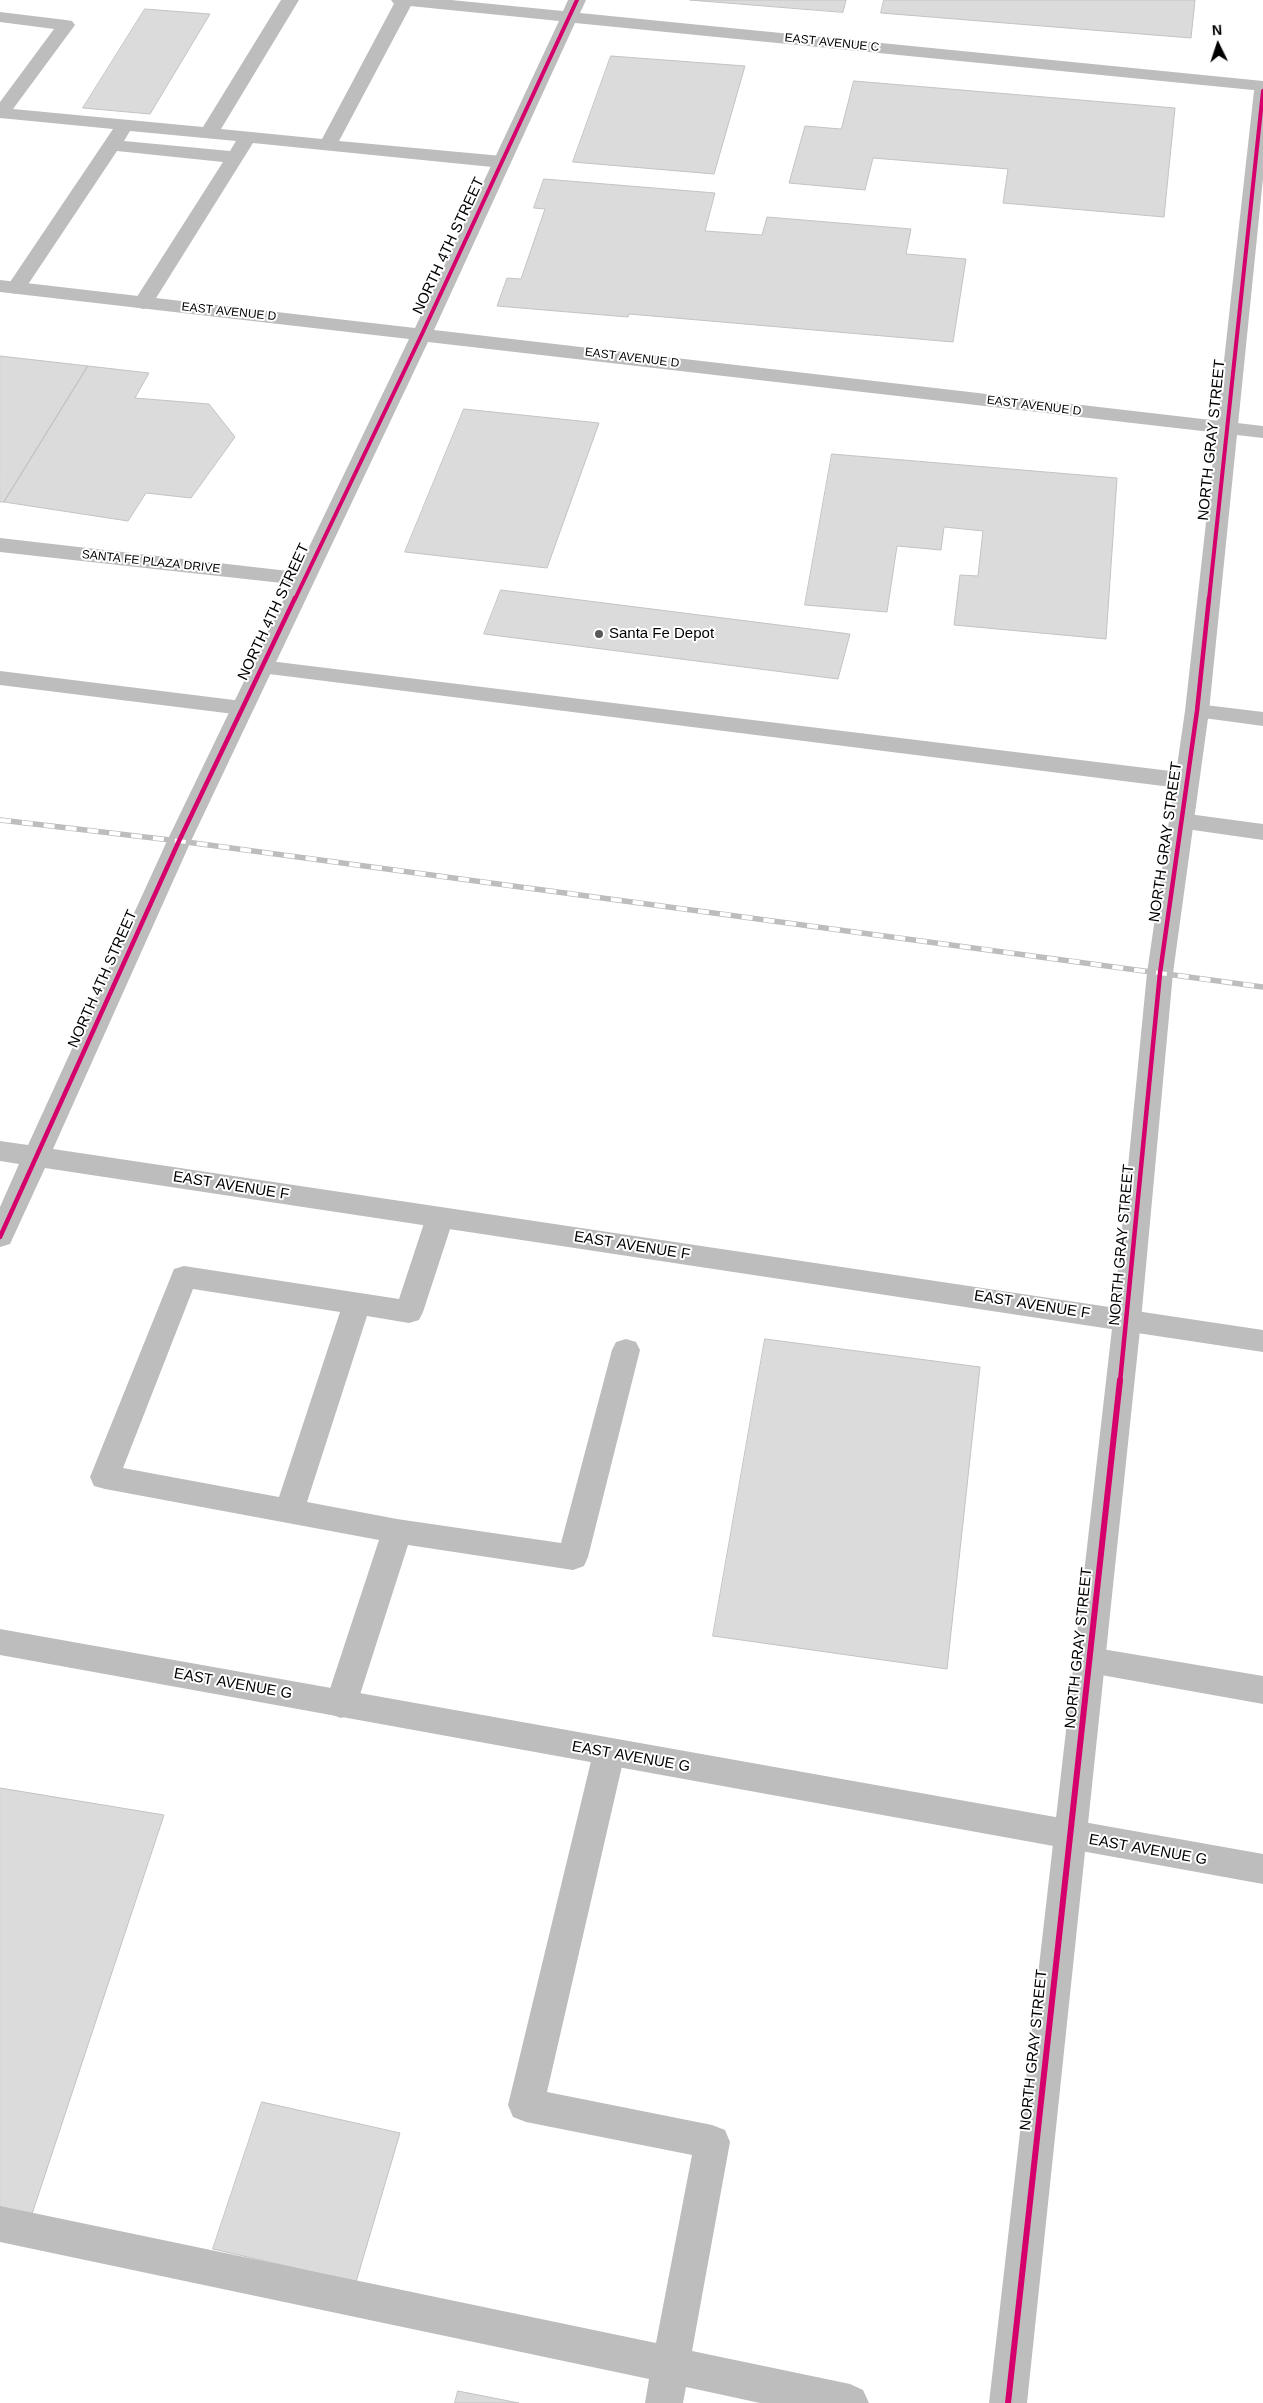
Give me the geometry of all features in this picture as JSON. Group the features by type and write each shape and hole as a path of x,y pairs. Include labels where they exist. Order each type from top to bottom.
{"street":[{"path":"209,133 290,0"},
{"name":"EAST AVENUE C","path":"400,0 573,8 1263,86"},
{"path":"328,145 405,0"},
{"name":"NORTH 4TH STREET","path":"0,1237 175,850 303,579 422,334 573,8"},
{"path":"0,17 66,25 16,81 0,113 502,162"},
{"name":"NORTH GRAY STREET","path":"1008,2403 1127,1320 1160,972 1197,710 1225,428 1263,91"},
{"path":"8,287 125,126"},
{"path":"143,303 248,137"},
{"path":"112,145 234,157"},
{"name":"EAST AVENUE D","path":"8,287 1263,432"},
{"name":"SANTA FE PLAZA DRIVE","path":"0,545 303,579"},
{"path":"261,667 1187,781"},
{"path":"0,678 242,708"},
{"path":"1197,710 1263,719"},
{"path":"1181,821 1263,832"},
{"name":"EAST AVENUE F","path":"0,1151 1263,1341"},
{"path":"440,1217 409,1312 184,1277 105,1477 290,1509 397,1531 572,1557 626,1350"},
{"path":"290,1509 357,1304"},
{"path":"342,1704 397,1531"},
{"name":"EAST AVENUE G","path":"0,1642 1070,1836 1263,1869"},
{"path":"1090,1660 1263,1690"},
{"path":"609,1753 526,2105 712,2142 664,2403"},
{"path":"0,2224 850,2403"}],"building":[{"path":"690,0 846,0 843,12"},
{"path":"884,0 1195,0 1191,38 881,13"},
{"path":"145,9 210,14 150,114 83,108"},
{"path":"611,56 745,66 714,174 573,162"},
{"path":"854,81 1175,108 1164,217 1003,203 1008,169 873,158 865,190 789,183 805,126 841,129"},
{"path":"544,179 715,193 705,231 762,235 767,217 911,229 906,254 966,259 953,342 629,314 628,317 497,306 507,278 521,279 545,209 534,208"},
{"path":"0,356 88,366 4,502 0,502"},
{"path":"88,366 149,373 135,398 209,404 235,437 191,498 146,493 128,521 4,502"},
{"path":"464,409 599,423 547,568 405,552"},
{"path":"832,454 1117,478 1106,639 954,625 960,575 978,576 983,531 944,527 941,550 897,546 887,612 805,605"},
{"path":"501,590 850,634 838,679 484,634"},
{"path":"765,1339 980,1367 947,1669 713,1636"},
{"path":"0,1788 164,1815 32,2214 0,2208"},
{"path":"262,2102 400,2133 356,2282 213,2249"},
{"path":"458,2391 519,2403 455,2403"}],"railway":[{"path":"0,820 179,841 1263,987"}],"cycle path":[{"path":"0,1237 179,841 422,334 577,0"},
{"path":"1008,2403 1127,1320 1160,973 1197,711 1263,91"}],"place":[{"name":"Santa Fe Depot","path":"599,634"}]}
